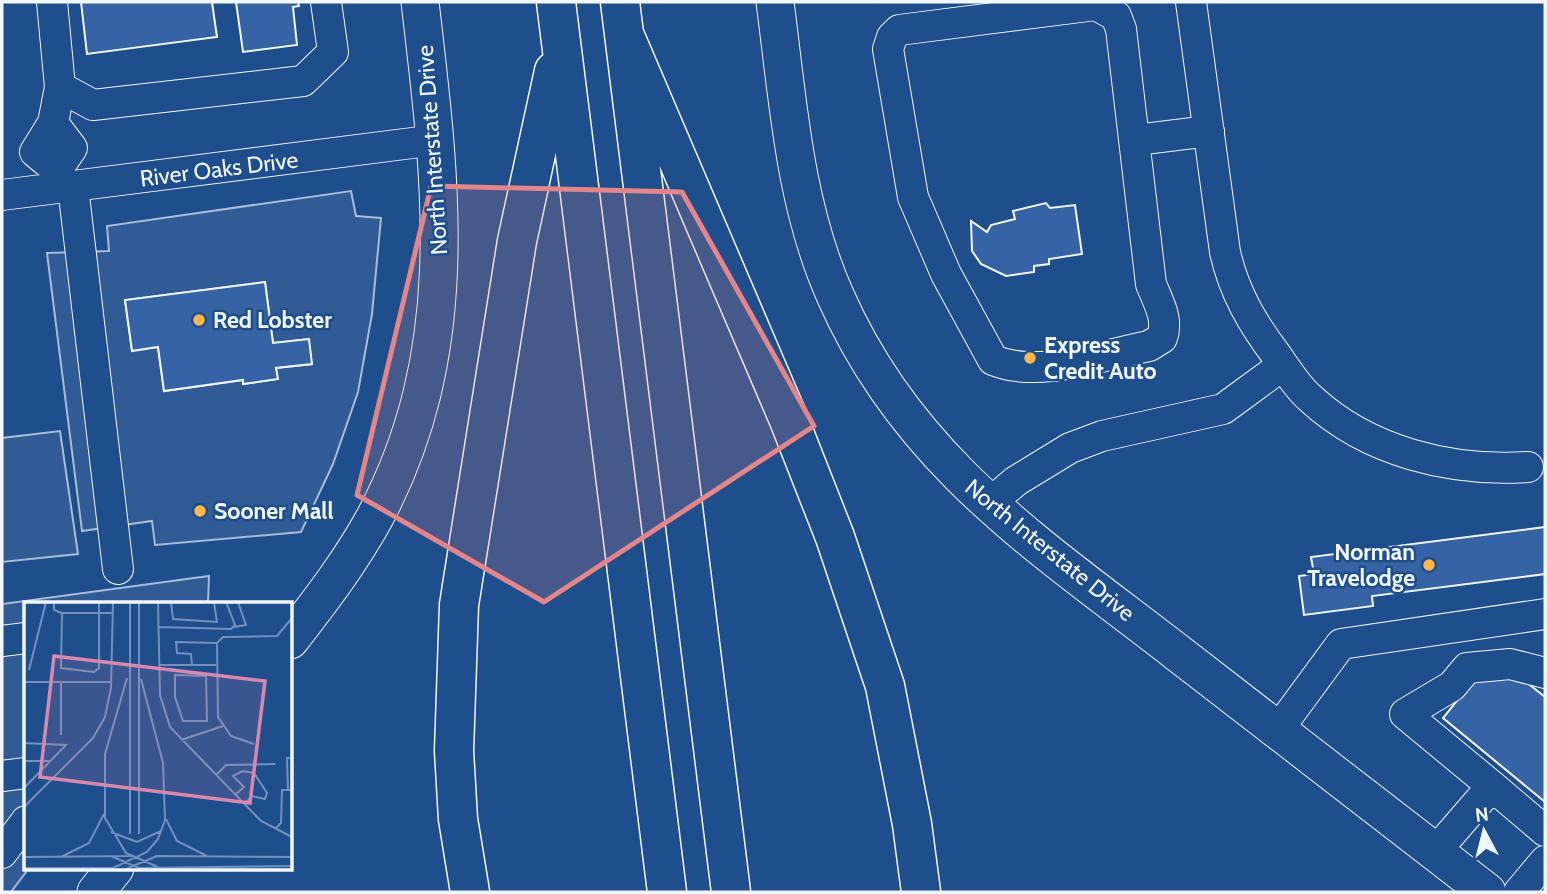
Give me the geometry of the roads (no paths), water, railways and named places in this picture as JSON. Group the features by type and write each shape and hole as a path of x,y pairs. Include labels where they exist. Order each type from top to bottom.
{"highway":[{"path":"555,2 667,892"},
{"path":"622,18 731,892"},
{"path":"622,18 835,537 885,686 912,824 921,892"},
{"path":"470,892 458,819 454,751 459,606 517,241 560,41"}],"main road":[{"name":"North Interstate Drive","path":"292,637 349,561 376,516 400,461 422,399 439,299 441,242 436,140 420,2"},
{"name":"North Interstate Drive","path":"775,2 802,192 834,294 858,343 904,414 988,505 1487,892"},
{"path":"96,892 113,870"}],"street":[{"path":"52,2 60,87 53,122 35,152 63,181 118,569"},
{"path":"60,87 93,105 303,81 333,52 326,2"},
{"path":"1191,2 1231,277 1254,326 1308,397 1350,427 1396,449 1430,461 1458,465 1528,467"},
{"path":"1096,5 1116,16 1121,29 1135,132 1151,284 1164,317 1162,338 1149,346 1038,368 1020,368 993,360 946,274 913,197 888,49 892,37 900,30 1096,5"},
{"path":"1135,132 1208,123"},
{"name":"River Oaks Drive","path":"2,195 63,181 436,140"},
{"path":"988,505 1016,481 1070,448 1102,436 1223,409 1283,365"},
{"path":"1277,731 1341,645 1545,614"},
{"path":"2,641 24,638"},
{"path":"1545,673 1510,664 1468,668 1452,687 1405,715 1545,831"},
{"path":"2,776 24,772"},
{"path":"1435,852 1492,786"},
{"path":"2,853 24,824"},
{"path":"1518,892 1545,861"}],"place":[{"name":"Red Lobster","path":"199,320"},
{"name":"Express Credit Auto","path":"1030,358"},
{"name":"Sooner Mall","path":"200,511"},
{"name":"Norman Travelodge","path":"1429,565"}]}
